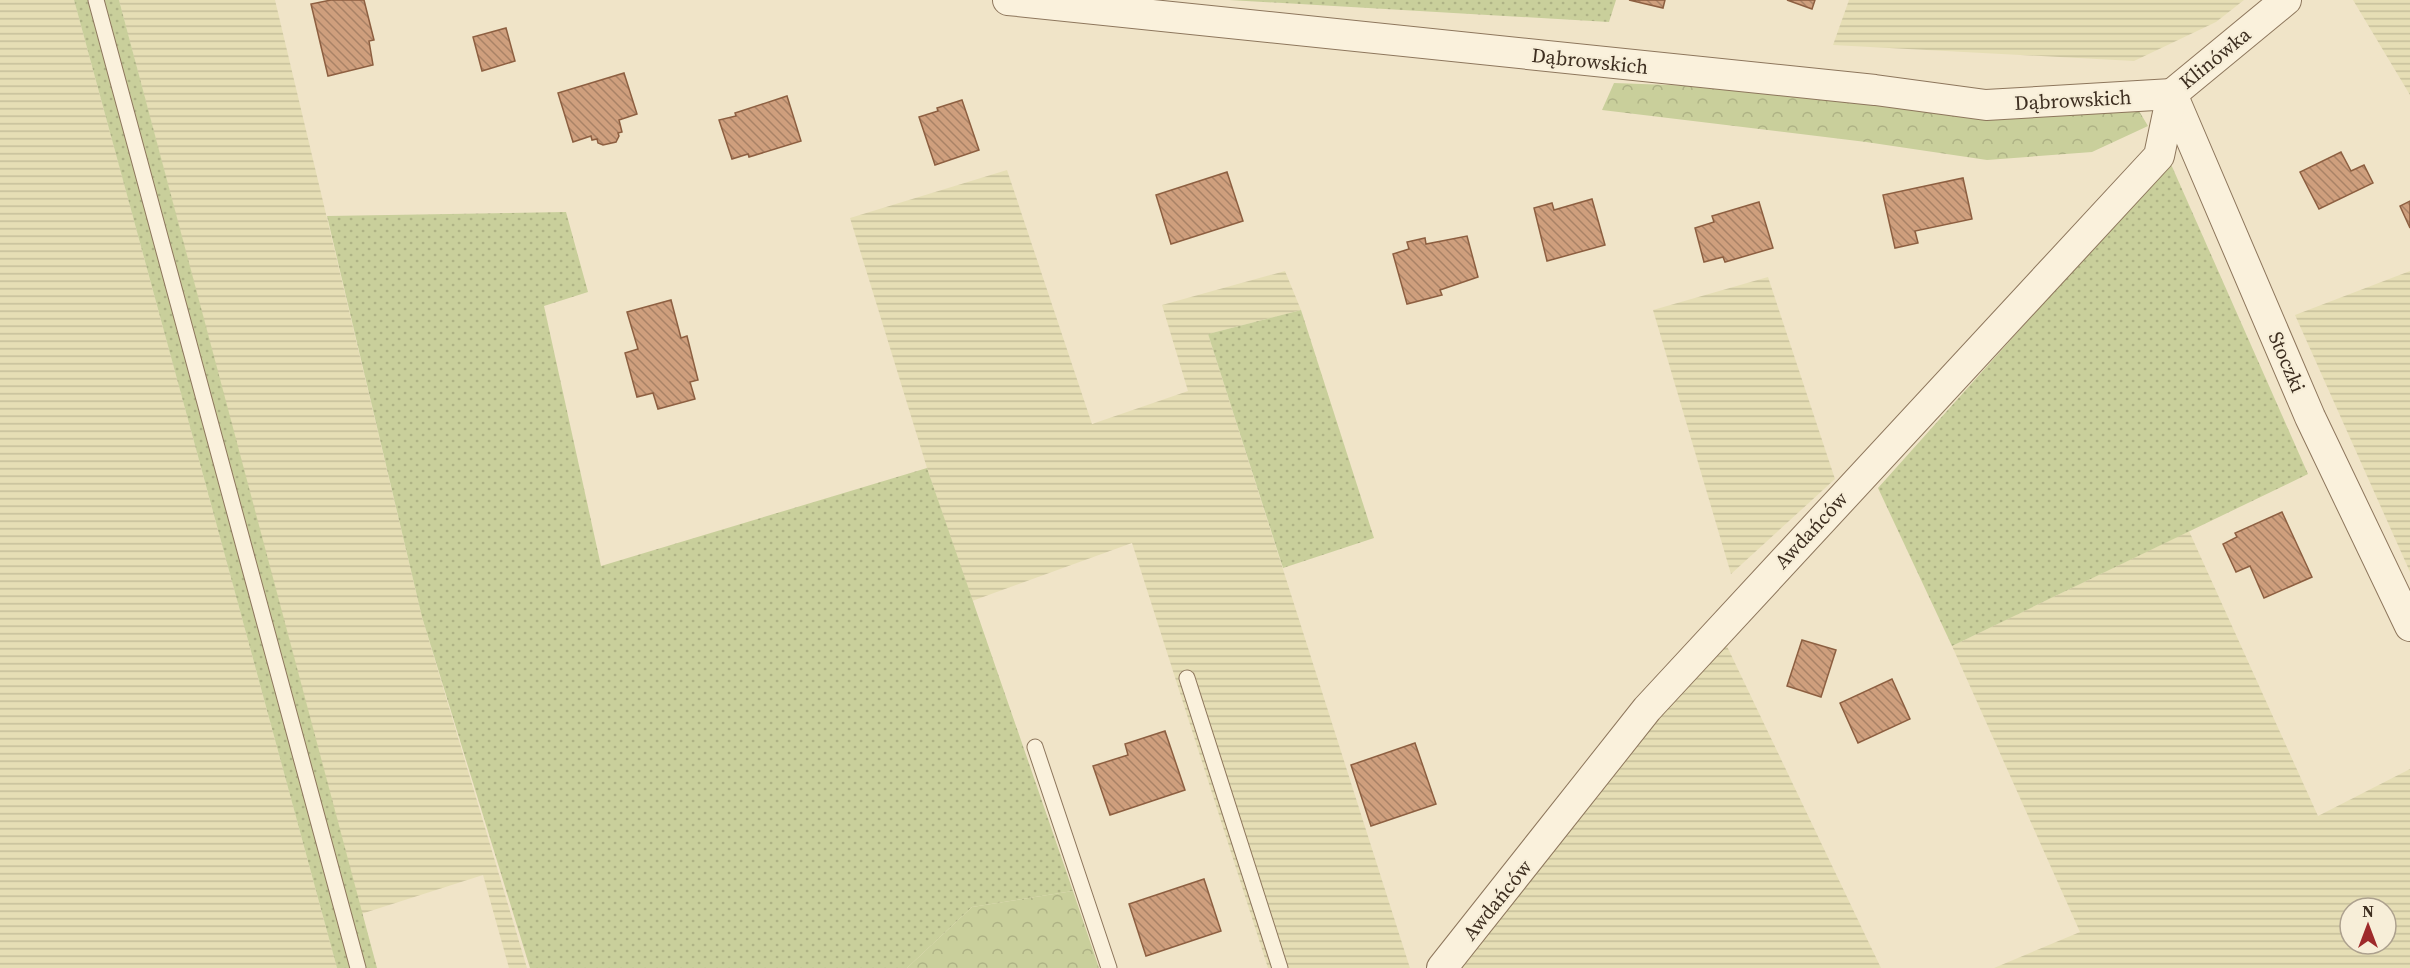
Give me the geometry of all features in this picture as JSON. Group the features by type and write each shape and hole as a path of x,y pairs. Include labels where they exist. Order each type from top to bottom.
{"street":[{"name":"Dąbrowskich","path":"1008,0 1863,89 1986,105 2172,94"},
{"name":"Klinówka","path":"2172,94 2286,0"},
{"name":"Stoczki","path":"2172,94 2310,417 2410,626"},
{"name":"Awdańców","path":"1442,968 1647,709 2159,156 2172,94"}],"lane":[{"path":"96,0 358,968"},
{"path":"1187,678 1280,968"},
{"path":"1035,747 1109,968"}],"shaded area":[{"path":"0,0 74,0 337,968 0,968"},
{"path":"119,0 275,0 422,617 527,968 509,968 483,875 361,914"},
{"path":"1849,0 2244,0 2216,22 2134,61 1833,45"},
{"path":"2353,0 2410,0 2410,95"},
{"path":"1007,170 1092,424 1188,391 1162,305 1285,271 1301,310 1208,334 1410,968 1268,968 1132,543 972,601 927,468 850,218"},
{"path":"2410,271 2410,572 2295,315"},
{"path":"1768,277 1835,479 1731,574 1653,310"},
{"path":"2189,531 2318,816 2410,769 2410,968 1994,968 2080,932 1952,646"},
{"path":"1723,638 1881,968 1460,968 1663,713"}],"green space":[{"path":"74,0 119,0 377,968 337,968"},
{"path":"1229,0 1616,0 1609,22"},
{"path":"1614,83 1697,86 1999,116 2139,111 2148,126 2092,152 1987,160 1866,142 1602,110"},
{"path":"2170,162 2308,474 1952,646 1878,488"},
{"path":"566,212 588,292 544,306 601,566 927,468 1073,891 972,907 907,968 530,968 422,617 327,216"},
{"path":"1301,310 1374,538 1283,568 1208,334"},
{"path":"1073,891 1099,968 907,968 972,907"}],"building":[{"path":"331,0 364,0 374,40 369,41 373,65 328,76 311,4"},
{"path":"1629,0 1665,0 1663,8"},
{"path":"1787,0 1815,0 1812,9"},
{"path":"506,28 515,61 482,71 473,37"},
{"path":"624,73 637,114 619,120 622,132 618,133 616,142 603,145 598,143 597,139 592,140 591,136 573,142 558,93"},
{"path":"787,96 801,141 749,157 748,154 732,159 719,120 736,116 735,113"},
{"path":"962,100 979,150 935,165 919,117"},
{"path":"2341,152 2351,171 2364,165 2373,183 2319,209 2300,172"},
{"path":"1227,172 1243,221 1171,244 1156,195"},
{"path":"1963,178 1972,219 1915,231 1918,243 1895,248 1883,195"},
{"path":"1592,199 1605,245 1547,261 1534,208 1552,203 1554,210"},
{"path":"2410,201 2410,228 2400,206"},
{"path":"1759,202 1773,248 1725,262 1723,257 1704,262 1695,228 1714,222 1712,216"},
{"path":"1467,236 1478,277 1440,290 1442,295 1407,304 1393,254 1409,249 1407,242 1425,238 1426,244"},
{"path":"671,300 681,338 687,336 698,380 690,382 695,399 658,409 653,393 637,397 625,353 638,349 627,312"},
{"path":"2282,512 2312,577 2264,598 2250,566 2236,572 2223,544 2237,537 2235,533"},
{"path":"1802,640 1836,650 1821,697 1787,686"},
{"path":"1892,679 1910,719 1858,743 1840,703"},
{"path":"1165,731 1185,790 1110,815 1093,766 1128,755 1125,744"},
{"path":"1415,743 1436,804 1371,826 1351,765"},
{"path":"1204,879 1221,931 1146,956 1129,904"}]}
